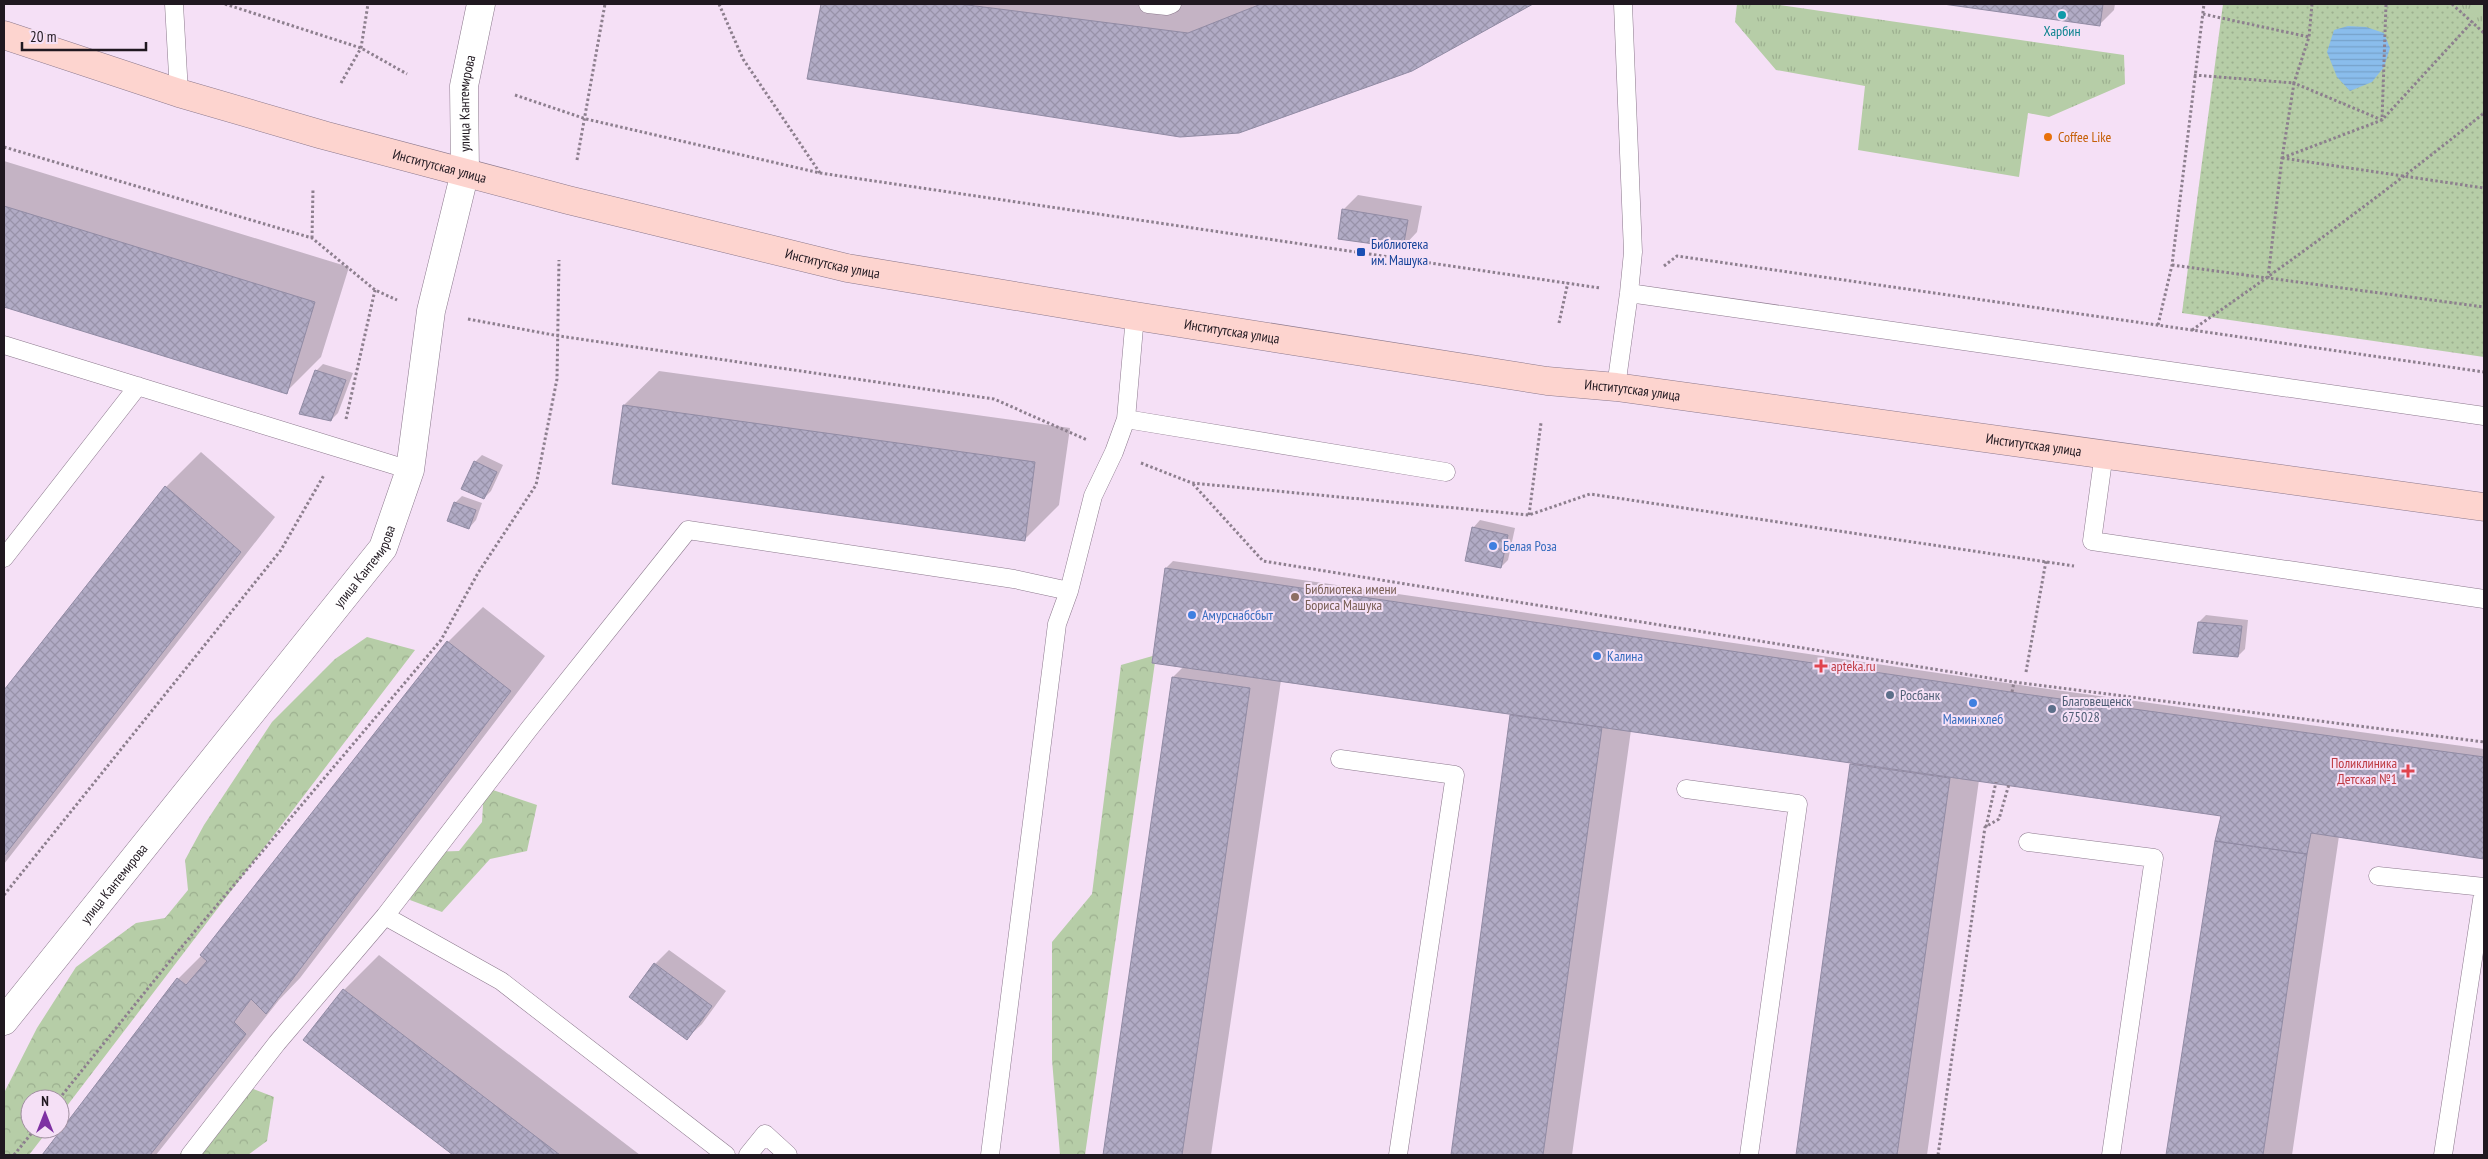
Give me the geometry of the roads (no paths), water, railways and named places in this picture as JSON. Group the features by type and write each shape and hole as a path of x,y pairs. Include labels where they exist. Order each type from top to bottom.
{"main road":[{"name":"Институтская улица","path":"4,35 179,93 323,135 568,200 848,268 1135,316 1547,380 1616,387 2104,453 2484,507"}],"street":[{"name":"улица Кантемирова","path":"4,1020 383,548 410,470 431,311 465,172 464,86 481,4"}],"lane":[{"path":"174,4 179,93"},
{"path":"1148,4 1167,6 1172,4"},
{"path":"1616,387 1629,293 1632,252 1623,4"},
{"path":"1629,293 2484,416"},
{"path":"990,1155 1057,624 1069,591 1093,496 1114,452 1126,418 1135,316"},
{"path":"4,344 410,470"},
{"path":"4,558 138,386"},
{"path":"1126,418 1446,472"},
{"path":"2104,453 2092,541 2484,599"},
{"path":"190,1155 277,1043 385,916 529,729 688,530 1014,579 1069,591"},
{"path":"1340,759 1455,775 1398,1155"},
{"path":"1686,789 1798,804 1749,1155"},
{"path":"2028,842 2154,858 2111,1155"},
{"path":"2378,876 2484,887 2443,1155"},
{"path":"385,916 501,981 726,1155"},
{"path":"748,1155 765,1134 788,1155"}],"water":[{"path":"2348,26 2366,27 2384,33 2390,48 2384,67 2372,82 2350,91 2337,77 2327,52 2334,30"}],"place":[{"name":"Харбин","path":"2062,15"},
{"name":"Coffee Like","path":"2048,137"},
{"name":"Библиотека им. Машука","path":"1361,252"},
{"name":"Белая Роза","path":"1493,546"},
{"name":"Библиотека имени Бориса Машука","path":"1295,597"},
{"name":"Амурснабсбыт","path":"1192,615"},
{"name":"Калина","path":"1597,656"},
{"name":"apteka.ru","path":"1821,666"},
{"name":"Росбанк","path":"1890,695"},
{"name":"Мамин хлеб","path":"1973,703"},
{"name":"Благовещенск 675028","path":"2052,709"},
{"name":"Поликлиника Детская №1","path":"2408,771"}]}
